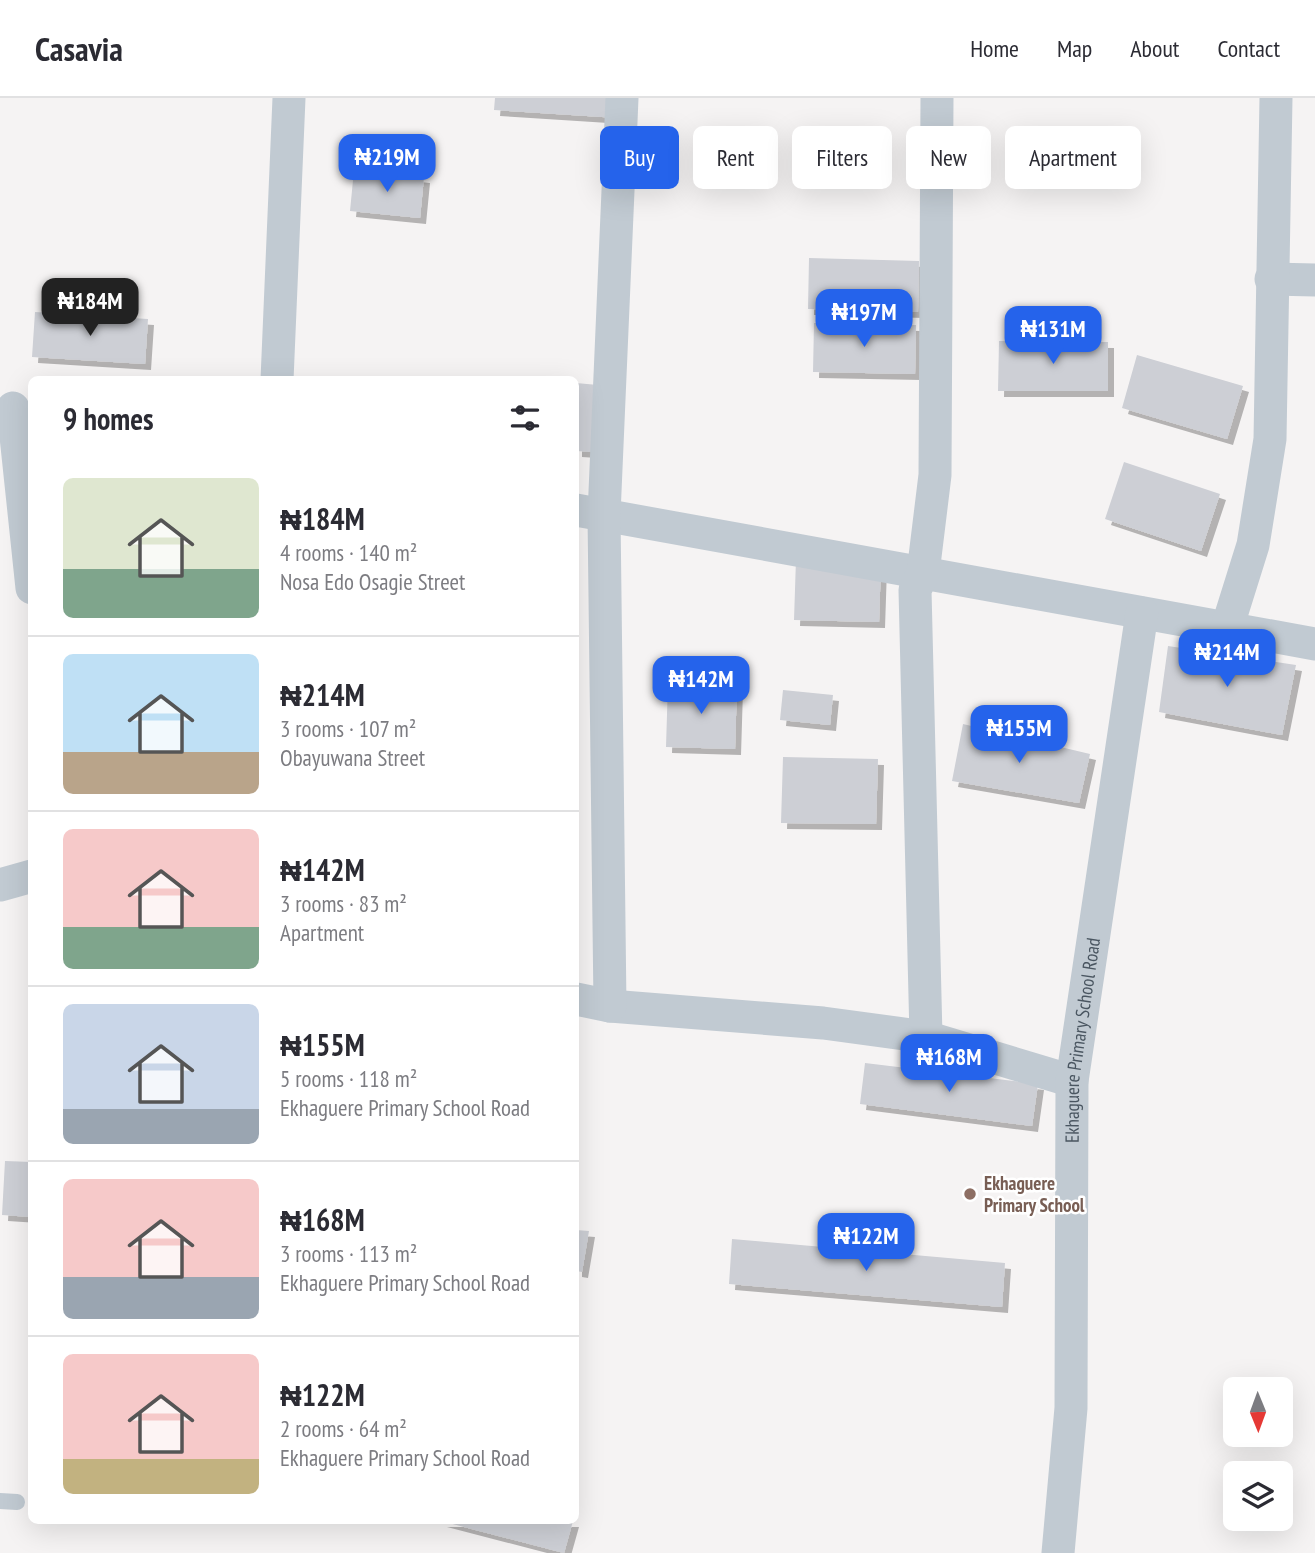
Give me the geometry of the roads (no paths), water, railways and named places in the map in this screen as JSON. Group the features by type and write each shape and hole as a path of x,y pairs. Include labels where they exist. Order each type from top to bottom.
{"street":[{"path":"277,376 289,98"},
{"path":"610,1006 590,513 622,98"},
{"path":"926,1037 915,590 923,573 935,475 937,98"},
{"path":"1227,628 1253,545 1269,439 1276,98"},
{"path":"1271,279 1315,280"},
{"path":"15,408 28,546"},
{"path":"590,513 1315,644"},
{"name":"Ekhaguere Primary School Road","path":"1058,1553 1071,1408 1072,1081 1142,613"},
{"path":"0,885 28,877"},
{"path":"579,1000 610,1006 823,1023 926,1037 1072,1081"}],"lane":[{"path":"0,1501 17,1502"}],"place":[{"name":"Ekhaguere Primary School","path":"970,1194"}]}
